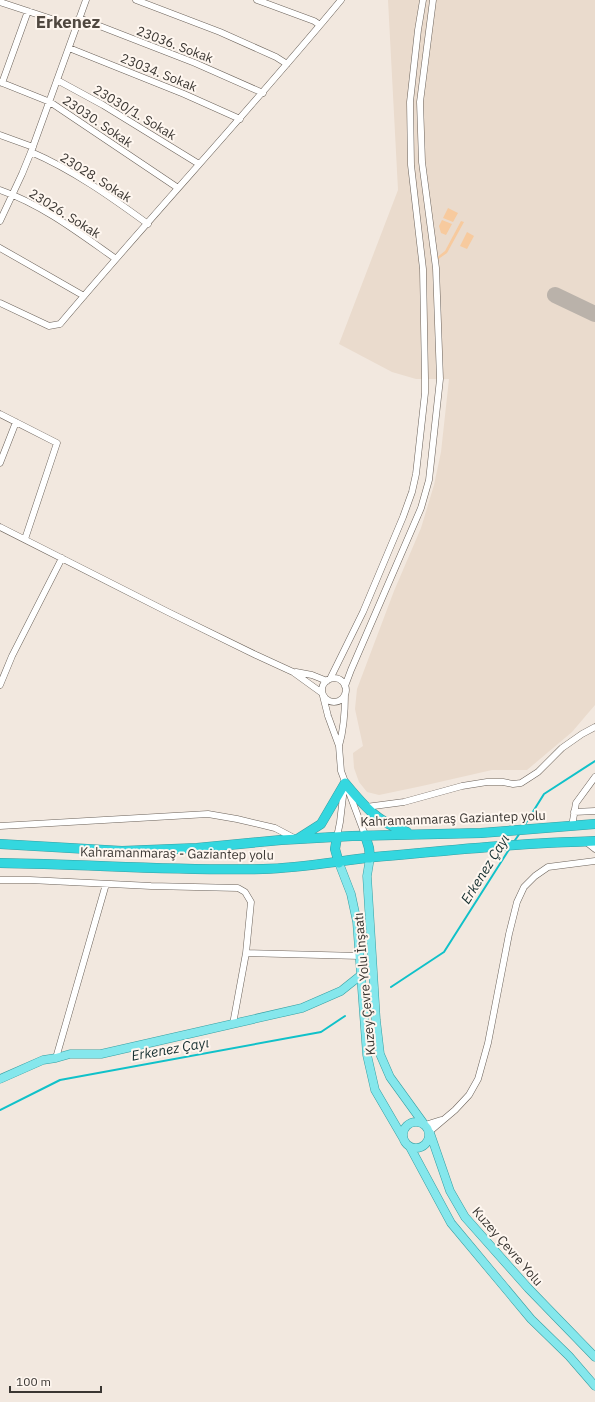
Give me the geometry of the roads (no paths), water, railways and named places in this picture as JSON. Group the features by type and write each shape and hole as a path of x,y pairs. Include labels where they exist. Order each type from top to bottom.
{"highway":[{"path":"297,839 321,824 345,783 366,807 380,820 414,834"},
{"name":"Kahramanmaraş Gaziantep yolu","path":"352,836 481,833 595,824"},
{"path":"365,835 370,858 476,848 595,840"},
{"name":"Kahramanmaraş - Gaziantep yolu","path":"0,844 122,851 197,848 281,840 352,836"},
{"path":"337,837 335,849 339,863"},
{"name":"Kahramanmaraş - Gaziantep yolu","path":"0,863 264,869 339,863 370,858"}],"main road":[{"name":"Kuzey Çevre Yolu İnşaatı","path":"370,858 367,876 376,1020 380,1054 390,1077 427,1129"},
{"path":"339,863 353,901 357,922 367,1054 375,1090 406,1145 418,1149 426,1145 430,1137 427,1129 416,1122 411,1123 404,1129 403,1138"},
{"path":"0,1079 43,1060 70,1054 101,1054 302,1008 341,991 361,975"},
{"name":"Kuzey Çevre Yolu","path":"427,1129 450,1191 465,1217 528,1288 595,1357"},
{"path":"410,1147 451,1223 531,1319 569,1356 595,1386"}],"street":[{"path":"0,221 32,149 86,0"},
{"path":"136,0 220,32 276,57 287,64"},
{"path":"257,0 314,21 320,25"},
{"path":"0,303 49,326 60,324 199,164 263,93 341,0"},
{"path":"365,835 341,771 339,746 328,716 323,694 323,686 346,648 366,604 403,517 416,474 425,393 422,262 411,165 410,102 423,0"},
{"path":"0,527 168,612 293,672 323,694 329,701 333,702 341,700 351,670 421,508 429,480 440,378 435,261 422,162 420,102 433,0"},
{"path":"0,2 76,27"},
{"path":"1,82 28,11"},
{"name":"23036. Sokak","path":"79,18 195,63 263,93"},
{"name":"23034. Sokak","path":"69,48 184,94 240,119"},
{"name":"23030/1. Sokak","path":"57,80 103,105 199,164"},
{"name":"23030. Sokak","path":"1,82 49,102 178,188"},
{"name":"23028. Sokak","path":"0,135 32,149 88,182 148,224"},
{"name":"23026. Sokak","path":"0,190 13,194 47,211 116,259"},
{"path":"0,248 84,296"},
{"path":"422,262 435,261"},
{"path":"0,414 57,443 25,539"},
{"path":"0,463 16,422"},
{"path":"0,685 12,656 62,558"},
{"path":"293,672 312,675 328,680 338,679 343,683 345,690 345,710 343,733 339,746"},
{"path":"366,807 404,802 462,786 487,782 503,782 513,784 521,783 538,772 562,748 595,727"},
{"path":"572,826 576,803 595,777"},
{"path":"337,837 345,783"},
{"path":"574,812 595,811"},
{"path":"0,826 208,814 274,828 297,839"},
{"path":"585,841 595,848"},
{"path":"427,1129 446,1118 469,1095 478,1079 488,1042 509,934 517,902 524,887 535,876 548,867 595,861"},
{"path":"0,880 238,888 242,890 251,902 246,953 233,1024"},
{"path":"56,1058 106,884"},
{"path":"246,953 360,956"}],"waterway":[{"name":"Erkenez Çayı","path":"524,826 544,794 595,761"},
{"name":"Erkenez Çayı","path":"513,843 520,833"},
{"name":"Erkenez Çayı","path":"391,987 444,952 510,848"},
{"name":"Erkenez Çayı","path":"0,1110 60,1080 321,1032 345,1016"}],"district":[{"name":"Erkenez","path":"68,22"}]}
